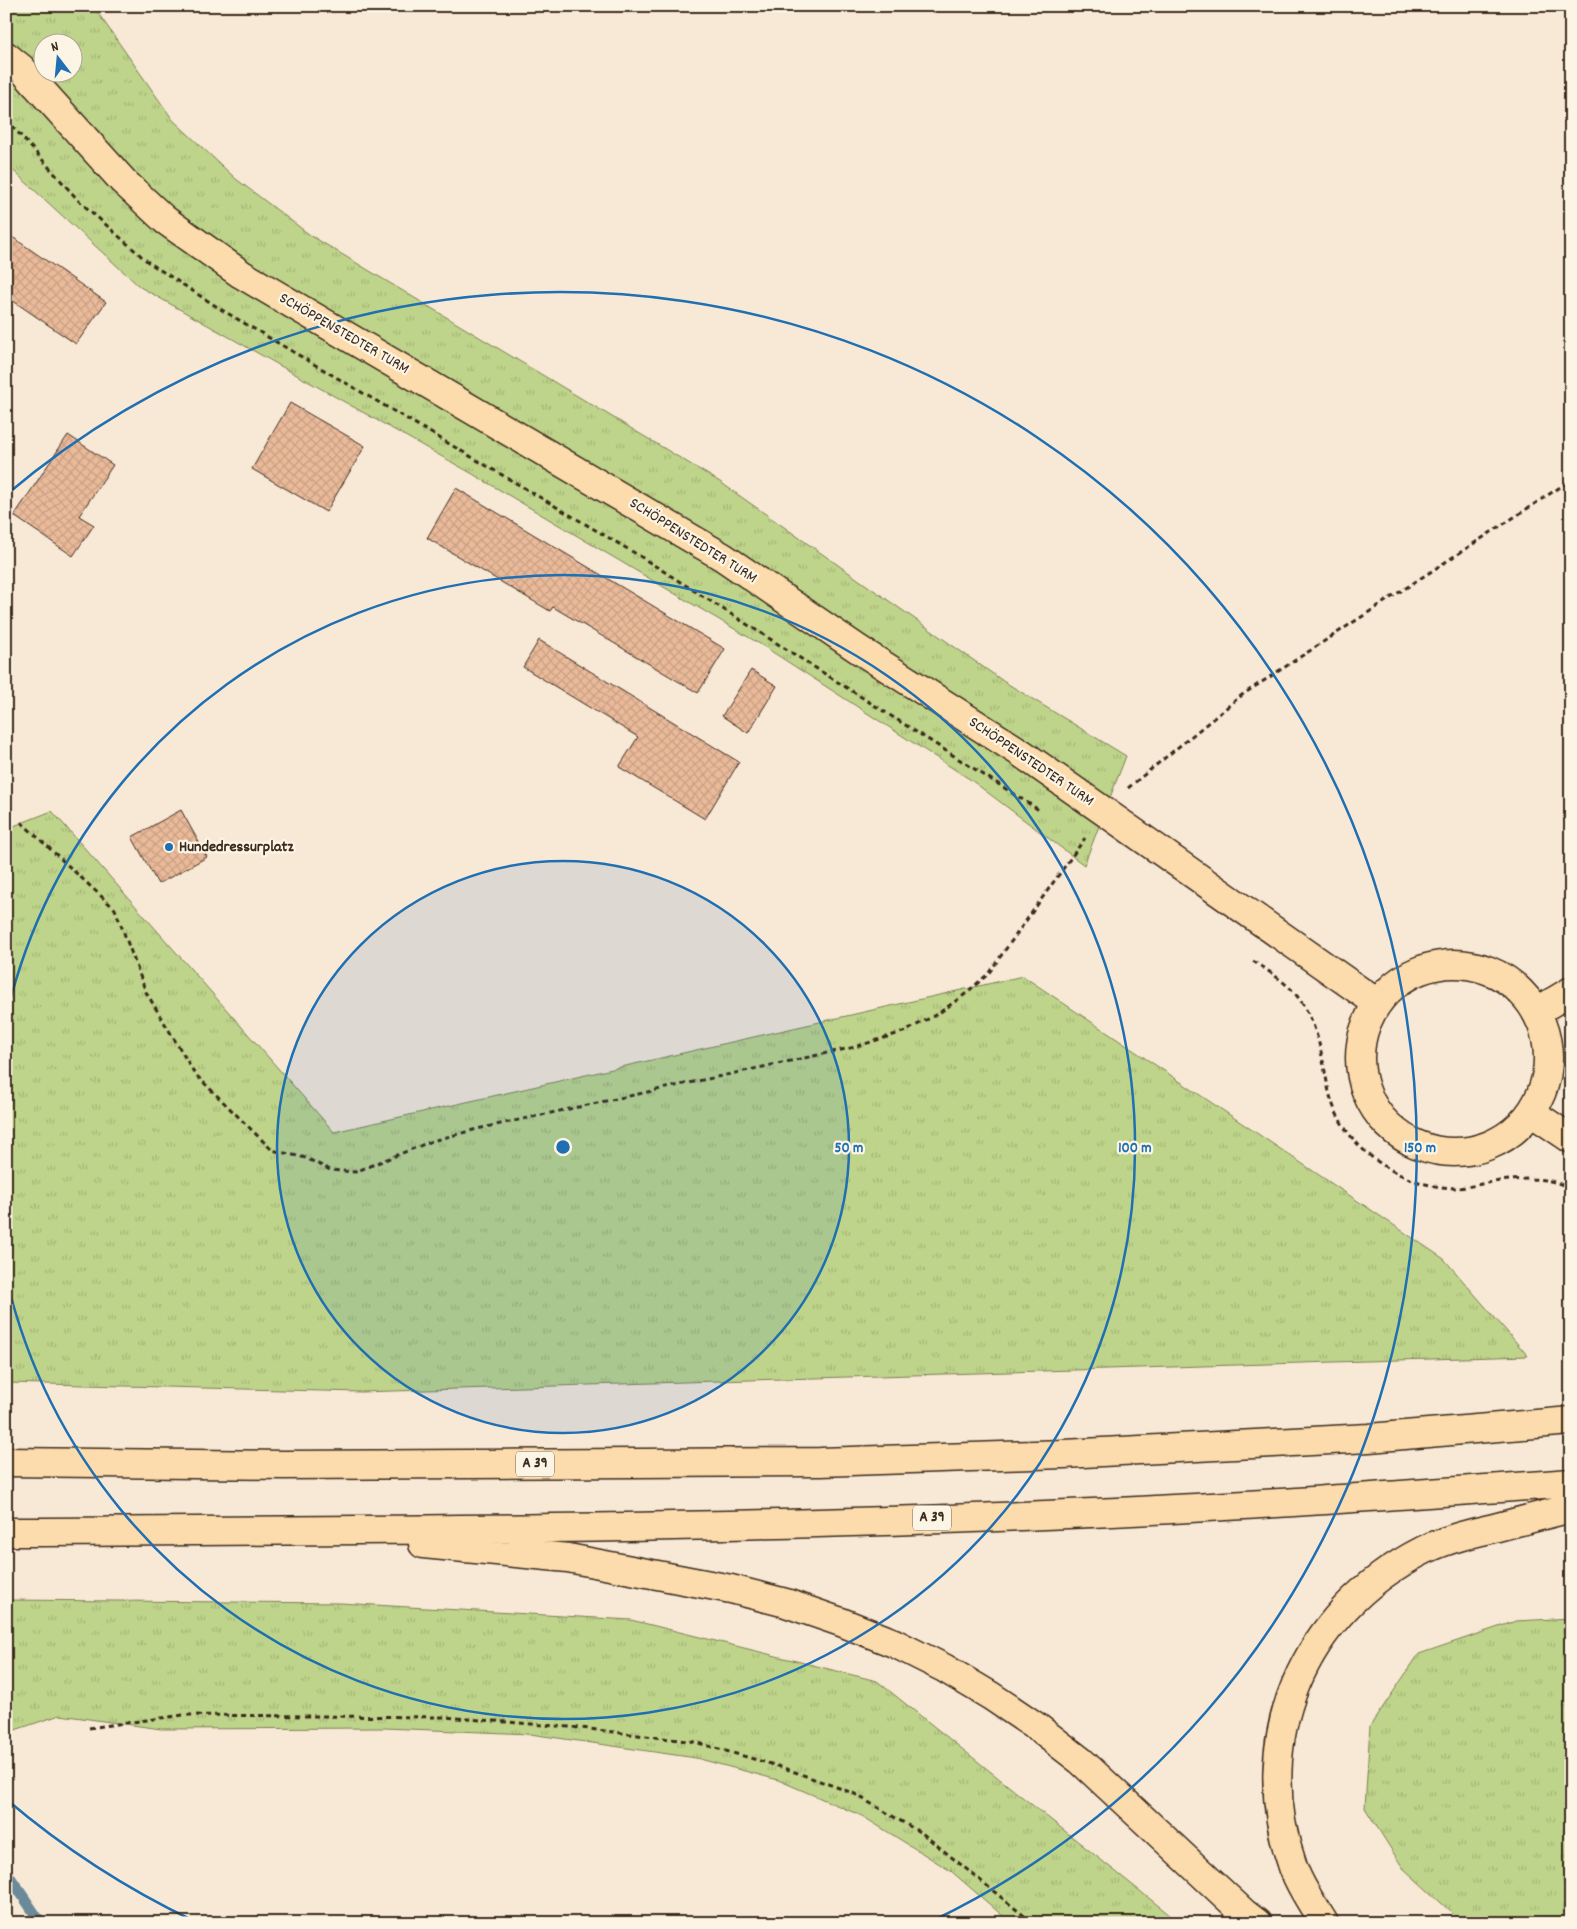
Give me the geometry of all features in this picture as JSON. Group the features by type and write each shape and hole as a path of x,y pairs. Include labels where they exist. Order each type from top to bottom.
{"main road":[{"name":"SCHÖPPENSTEDTER TURM","path":"6,42 14,62 130,188 165,220 241,274 723,556 858,649 1020,753 1377,1003"},
{"path":"1456,965 1470,966 1490,972 1508,982 1524,995 1536,1012 1544,1032 1548,1052 1547,1073 1541,1094 1531,1112 1516,1129 1497,1142 1476,1150 1453,1152 1430,1150 1409,1141 1390,1128 1376,1111 1369,1098 1360,1068 1366,1024 1377,1003 1408,976 1428,968 1456,965"},
{"path":"1536,1012 1571,991"},
{"path":"1531,1112 1571,1139"},
{"name":"A 39","path":"6,1462 283,1465 820,1462 1064,1454 1359,1438 1571,1420"},
{"name":"A 39","path":"6,1532 293,1531 750,1524 1068,1514 1377,1497 1571,1483"},
{"path":"1324,1923 1308,1899 1294,1868 1283,1835 1278,1806 1278,1747 1293,1689 1306,1661 1322,1635 1342,1611 1366,1587 1394,1566 1424,1550 1456,1537 1571,1508"},
{"path":"293,1531 568,1558 731,1589 841,1622 894,1644 944,1668 991,1696 1037,1727 1081,1761 1244,1914 1257,1923"}],"path":[{"path":"6,119 79,201 148,262 231,315 638,555 1043,813"},
{"path":"21,822 115,909 146,992 195,1074 272,1150 306,1158 330,1170 355,1172 432,1141 477,1129 855,1047 906,1031 939,1013 988,974 1104,811 1134,783 1242,695 1571,480"},
{"path":"1084,839 1092,845"},
{"path":"1245,955 1278,978 1297,996 1310,1018 1321,1045 1330,1094 1339,1121 1355,1142 1375,1160 1400,1175 1425,1184 1456,1188 1523,1179 1557,1182 1571,1189"},
{"path":"89,1728 183,1715 444,1717 581,1728 695,1742 781,1767 853,1793 923,1834 1033,1923"}],"green space":[{"path":"6,6 93,6 173,120 236,179 310,235 720,482 1003,681 1126,756 1084,865 971,780 760,644 471,473 140,287 6,164"},
{"path":"52,811 334,1132 1023,976 1444,1259 1528,1356 361,1392 6,1383 6,829"},
{"path":"6,1600 340,1603 631,1620 877,1681 1180,1923 1011,1923 951,1871 862,1816 778,1780 696,1758 530,1734 384,1728 161,1729 60,1715 6,1733"},
{"path":"1571,1618 1571,1923 1463,1923 1403,1868 1365,1808 1370,1726 1419,1654 1516,1621"}],"building":[{"path":"8,234 106,302 76,344 6,296 6,236"},
{"path":"290,403 365,446 326,512 252,469"},
{"path":"68,435 113,465 79,516 94,525 73,556 14,516"},
{"path":"456,488 725,649 698,693 553,607 550,611 427,538"},
{"path":"539,640 739,762 705,819 619,767 638,737 523,667"},
{"path":"751,670 777,686 748,733 722,716"},
{"name":"Hundedressurplatz","path":"181,810 207,857 158,884 132,837"}],"waterway":[{"path":"6,1871 41,1923"}],"place":[{"name":"Hundedressurplatz","path":"169,847"}]}
